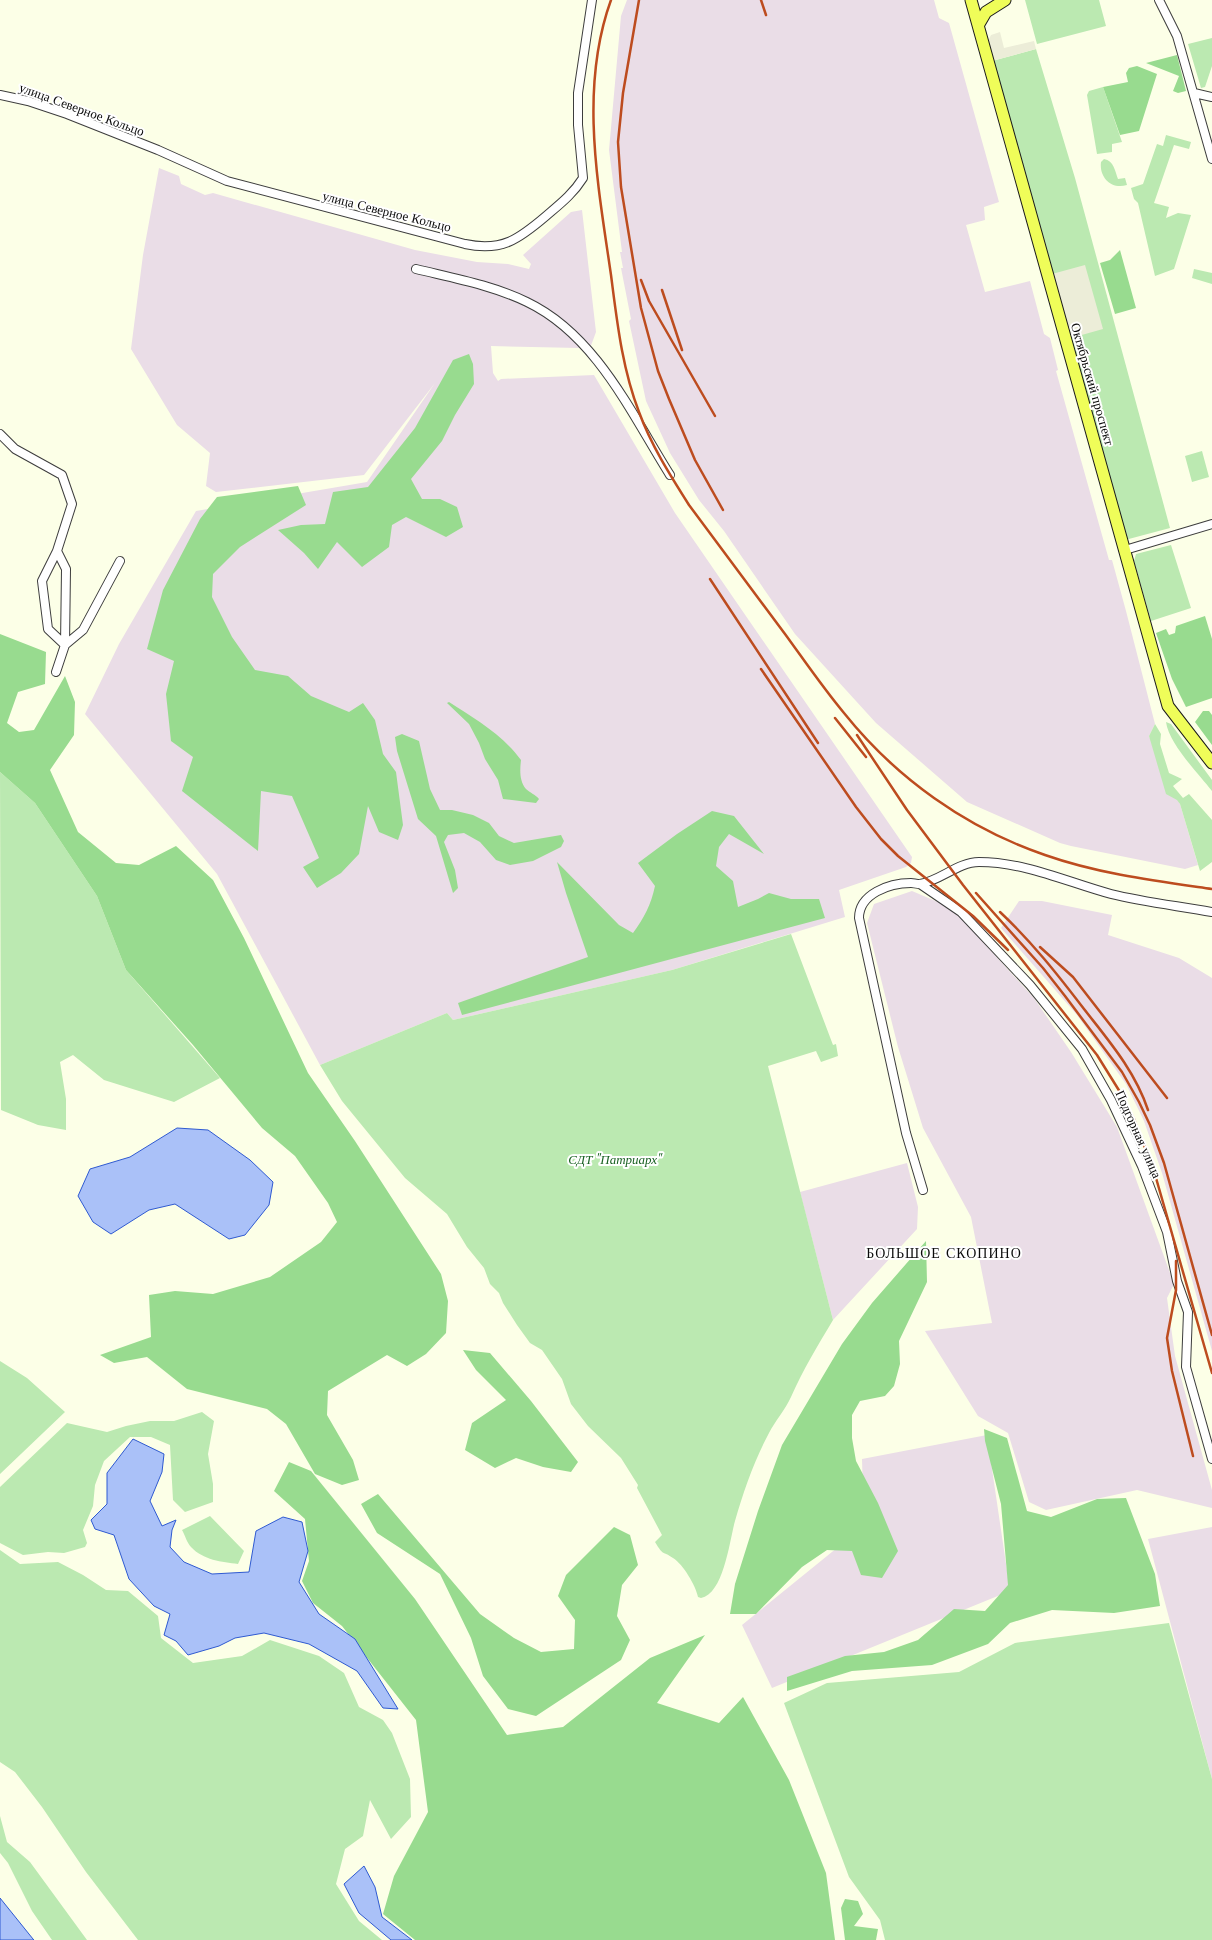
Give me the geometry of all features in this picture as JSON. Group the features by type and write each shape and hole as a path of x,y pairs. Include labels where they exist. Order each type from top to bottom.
{"main road":[{"name":"Октябрьский проспект","path":"971,0 979,24 1168,706 1212,763"},
{"path":"975,0 986,4 1003,0"},
{"path":"979,24 986,12 1003,0"}],"street":[{"name":"улица Северное Кольцо","path":"0,95 28,101 74,117 158,150 227,181 465,244 494,246 510,242 524,234 568,198 583,178 578,125 578,100 592,0"},
{"path":"1159,0 1177,36 1212,159"},
{"path":"1194,93 1212,97"},
{"path":"416,269 502,291 540,309 563,324 582,342 600,363 670,475"},
{"path":"0,434 15,450 62,475 72,504 57,550 42,581 48,629 65,645"},
{"path":"1125,550 1212,524"},
{"path":"56,672 65,645 66,569 57,550"},
{"path":"65,645 83,630 120,561"},
{"path":"923,1190 906,1133 859,918 859,911 862,904 873,894 901,884 920,884 958,867 977,862 1010,863 1112,894 1212,912"},
{"name":"Подгорная улица","path":"920,884 961,912 1030,985 1082,1049 1111,1100 1142,1166 1166,1232 1177,1281 1188,1312 1186,1368 1212,1459"}],"shaded area":[{"path":"627,0 934,0 939,18 949,23 999,202 984,207 985,220 966,225 985,292 1030,281 1044,334 1050,338 1058,370 1056,371 1109,560 1112,560 1126,611 1155,724 1149,736 1180,804 1198,865 1185,869 1060,843 967,802 876,723 795,634 724,531 699,500 670,453 646,401 629,321 631,319 621,268 623,268 620,252 622,252 609,150 621,16"},
{"path":"1000,32 1004,48 1034,41 1036,49 992,61 988,41 991,35"},
{"path":"159,168 179,176 181,184 205,195 213,193 415,250 477,262 508,264 529,269 531,264 523,255 571,212 582,210 596,332 589,351 579,348 491,346 493,373 498,381 501,379 594,375 675,513 912,857 911,863 906,867 839,890 845,917 672,970 453,1020 447,1013 320,1065 217,874 85,714 119,644 196,511 367,482 435,383 364,475 216,492 206,486 210,453 177,425 131,349 143,255"},
{"path":"1085,265 1103,329 1071,338 1052,274"},
{"path":"912,891 952,908 1034,998 1071,1052 1117,1127 1174,1284 1167,1298 1175,1356 1212,1490 1212,1508 1137,1490 1046,1510 1029,1502 1008,1433 978,1416 925,1331 992,1323 971,1217 923,1128 898,1047 867,923 874,904"},
{"path":"1019,901 1042,901 1112,915 1108,935 1179,958 1212,978 1212,1351 1162,1173 1144,1121 1126,1084 1077,1015 1001,928"},
{"path":"907,1163 918,1207 917,1229 833,1320 800,1192"},
{"path":"987,1435 1010,1591 772,1688 742,1625 864,1526 862,1459"},
{"path":"1212,1527 1212,1779 1148,1539"}],"green space":[{"path":"1025,0 1099,0 1106,26 1037,44"},
{"path":"1212,38 1212,66 1205,87 1201,88 1188,44"},
{"path":"1036,49 1075,178 1170,528 1125,540 992,61"},
{"path":"1177,55 1186,91 1178,93 1173,91 1179,76 1146,63"},
{"path":"1137,66 1157,74 1139,131 1120,135 1103,87 1128,82 1126,73 1129,68"},
{"path":"1103,87 1122,142 1112,144 1112,152 1097,154 1087,95 1089,91"},
{"path":"1166,135 1191,142 1189,149 1174,145 1154,203 1169,207 1166,218 1178,213 1191,215 1174,269 1155,276 1138,203 1134,199 1131,188 1143,184 1157,144 1163,146"},
{"path":"1104,159 1112,164 1118,179 1125,178 1127,185 1116,186 1107,181 1101,168 1101,162"},
{"path":"1120,250 1136,308 1115,314 1100,263 1110,260"},
{"path":"1194,269 1212,273 1212,284 1192,278"},
{"path":"469,354 473,364 474,384 455,415 442,441 411,479 422,499 440,499 457,507 463,527 446,537 406,517 392,525 389,547 362,567 337,542 318,569 304,553 278,530 301,525 325,524 333,492 368,487 415,428 453,360"},
{"path":"1202,451 1209,477 1192,482 1185,456"},
{"path":"298,486 306,505 240,547 213,574 212,597 232,637 255,670 288,676 311,696 349,712 363,703 375,720 383,754 396,772 403,825 398,840 379,832 368,806 359,854 341,873 317,888 303,867 319,858 292,796 261,791 258,851 182,791 193,757 171,741 166,694 174,661 147,649 163,590 200,519 217,497"},
{"path":"1171,545 1191,608 1151,621 1134,561 1136,554"},
{"path":"1205,616 1212,639 1212,698 1186,707 1172,679 1156,633 1166,629 1169,635 1175,633 1176,626"},
{"path":"0,634 46,652 45,684 18,692 7,723 19,732 34,730 65,676 75,702 74,735 50,770 78,832 116,863 139,865 176,846 213,880 244,938 308,1073 355,1141 441,1274 448,1301 446,1333 426,1354 407,1366 387,1355 328,1391 327,1415 353,1460 359,1480 342,1485 315,1474 286,1424 267,1409 187,1389 147,1357 114,1363 100,1355 151,1337 149,1295 175,1291 213,1294 270,1277 321,1242 337,1222 328,1203 295,1156 262,1128 193,1045 126,970 97,896 35,803 0,772"},
{"path":"449,702 488,728 514,751 521,760 520,771 522,782 526,789 539,799 536,803 503,799 498,780 485,759 469,724 447,703"},
{"path":"1203,711 1209,711 1212,715 1212,745 1195,722"},
{"path":"1166,722 1171,724 1212,780 1212,791 1172,740"},
{"path":"1155,724 1161,734 1160,744 1169,773 1182,779 1173,786 1183,798 1189,794 1212,820 1212,862 1200,871 1180,804 1177,800 1166,794 1149,736"},
{"path":"402,734 419,741 430,789 440,810 452,810 473,815 489,823 499,836 514,843 561,835 564,841 561,847 533,861 510,865 496,860 480,842 464,833 448,835 444,842 455,870 458,888 453,893 436,836 418,819 397,751 395,737"},
{"path":"0,772 35,803 97,896 126,970 220,1078 174,1102 104,1080 73,1055 60,1062 66,1099 66,1130 38,1125 1,1110"},
{"path":"712,811 734,816 764,854 729,834 719,847 716,866 733,881 738,907 769,893 791,899 819,899 825,918 462,1015 458,1003 588,957 557,862 619,925 633,933 647,911 655,886 638,863 677,834"},
{"name":"СДТ \"Патриарх\"","path":"791,934 833,1045 836,1044 838,1056 821,1062 816,1051 768,1066 833,1320 816,1348 789,1402 771,1429 754,1465 742,1498 721,1576 709,1594 701,1598 698,1597 692,1581 681,1565 673,1558 662,1552 655,1542 662,1535 637,1488 638,1485 621,1458 588,1426 571,1404 562,1379 542,1350 530,1343 517,1325 503,1303 499,1293 490,1284 484,1268 467,1247 447,1214 405,1178 342,1101 320,1065 447,1013 453,1020 672,970"},
{"path":"926,1241 927,1282 899,1341 900,1364 894,1386 885,1396 860,1401 852,1415 852,1438 856,1461 878,1503 898,1551 882,1578 861,1575 852,1551 827,1550 802,1567 756,1614 730,1614 735,1584 758,1511 782,1445 842,1344 872,1303"},
{"path":"463,1350 490,1353 531,1401 578,1462 571,1472 543,1467 516,1458 495,1468 465,1450 472,1423 506,1400 476,1370"},
{"path":"0,1361 27,1378 65,1412 0,1474"},
{"path":"202,1412 214,1421 208,1454 213,1484 213,1502 185,1512 173,1500 170,1445 151,1437 130,1437 104,1461 95,1485 93,1506 83,1530 87,1543 85,1547 64,1553 48,1552 23,1555 0,1543 0,1487 67,1423 107,1432 150,1421 174,1421"},
{"path":"984,1429 1007,1438 1027,1511 1051,1517 1097,1499 1126,1498 1155,1574 1160,1606 1114,1613 1052,1610 1010,1623 988,1644 932,1665 852,1671 787,1691 787,1677 845,1656 884,1652 918,1640 954,1609 985,1611 1008,1585 1001,1504 985,1441"},
{"path":"289,1462 311,1471 415,1599 507,1735 563,1727 650,1658 705,1635 657,1703 719,1723 743,1697 789,1780 826,1873 835,1940 415,1940 383,1914 394,1876 428,1812 416,1720 342,1626 313,1603 302,1581 309,1561 305,1519 274,1491"},
{"path":"378,1494 480,1614 514,1638 541,1652 574,1649 575,1620 558,1596 566,1575 614,1527 630,1535 638,1565 622,1585 617,1616 630,1640 621,1660 536,1716 508,1709 483,1676 471,1638 440,1574 377,1533 361,1504"},
{"path":"210,1516 244,1551 238,1564 207,1558 201,1555 188,1543 182,1530"},
{"path":"0,1550 20,1564 58,1562 83,1575 106,1590 128,1591 158,1616 161,1638 193,1663 242,1656 270,1640 319,1656 344,1673 359,1707 383,1720 392,1733 410,1779 411,1817 391,1839 370,1800 363,1836 345,1849 336,1884 359,1921 382,1940 138,1940 86,1872 42,1807 15,1772 0,1762"},
{"path":"1169,1623 1212,1779 1212,1940 885,1940 880,1920 849,1877 784,1703 827,1683 959,1672 1015,1643"},
{"path":"0,1816 7,1842 30,1862 87,1940 52,1940 32,1911 8,1863 0,1853"},
{"path":"845,1899 858,1901 863,1914 854,1926 878,1929 876,1940 845,1940 841,1908"}],"water":[{"path":"177,1128 208,1130 250,1160 273,1182 269,1205 245,1235 229,1239 175,1204 149,1210 111,1234 93,1222 78,1196 90,1169 130,1157"},
{"path":"133,1439 164,1454 162,1472 150,1501 162,1526 176,1520 172,1530 170,1547 184,1562 212,1574 249,1572 256,1531 283,1517 302,1522 308,1551 299,1582 319,1614 355,1639 398,1709 383,1708 357,1671 309,1644 264,1633 235,1638 219,1646 188,1655 176,1641 164,1635 170,1614 154,1606 129,1579 114,1535 95,1529 91,1520 107,1504 107,1473"},
{"path":"364,1866 375,1887 382,1917 412,1940 391,1940 359,1913 344,1884"},
{"path":"0,1898 33,1939 34,1940 0,1940"}],"railway":[{"path":"611,0 601,33 596,67 594,137 601,206 618,327 628,378 644,424 661,460 689,505 821,684 864,737 886,759 934,798 988,831 1016,844 1065,862 1149,880 1212,889"},
{"path":"639,0 623,93 618,142 621,187 641,308 658,371 695,460 723,510"},
{"path":"761,0 766,15"},
{"path":"641,280 649,301 715,416"},
{"path":"662,290 682,350"},
{"path":"710,579 818,743"},
{"path":"761,669 856,807 881,839 898,856 973,916 1008,950"},
{"path":"835,718 866,757"},
{"path":"857,735 907,810 963,885 1097,1055 1120,1092 1134,1119 1154,1171 1212,1373"},
{"path":"976,893 1043,968 1065,996 1122,1072 1139,1102 1150,1125 1164,1163 1212,1335"},
{"path":"1000,912 1044,959 1112,1045 1129,1069 1143,1096 1148,1110"},
{"path":"1040,947 1073,977 1167,1098"},
{"path":"1176,1261 1176,1290 1167,1338 1172,1371 1193,1456"}],"district":[{"name":"БОЛЬШОЕ СКОПИНО","path":"944,1253"}]}
